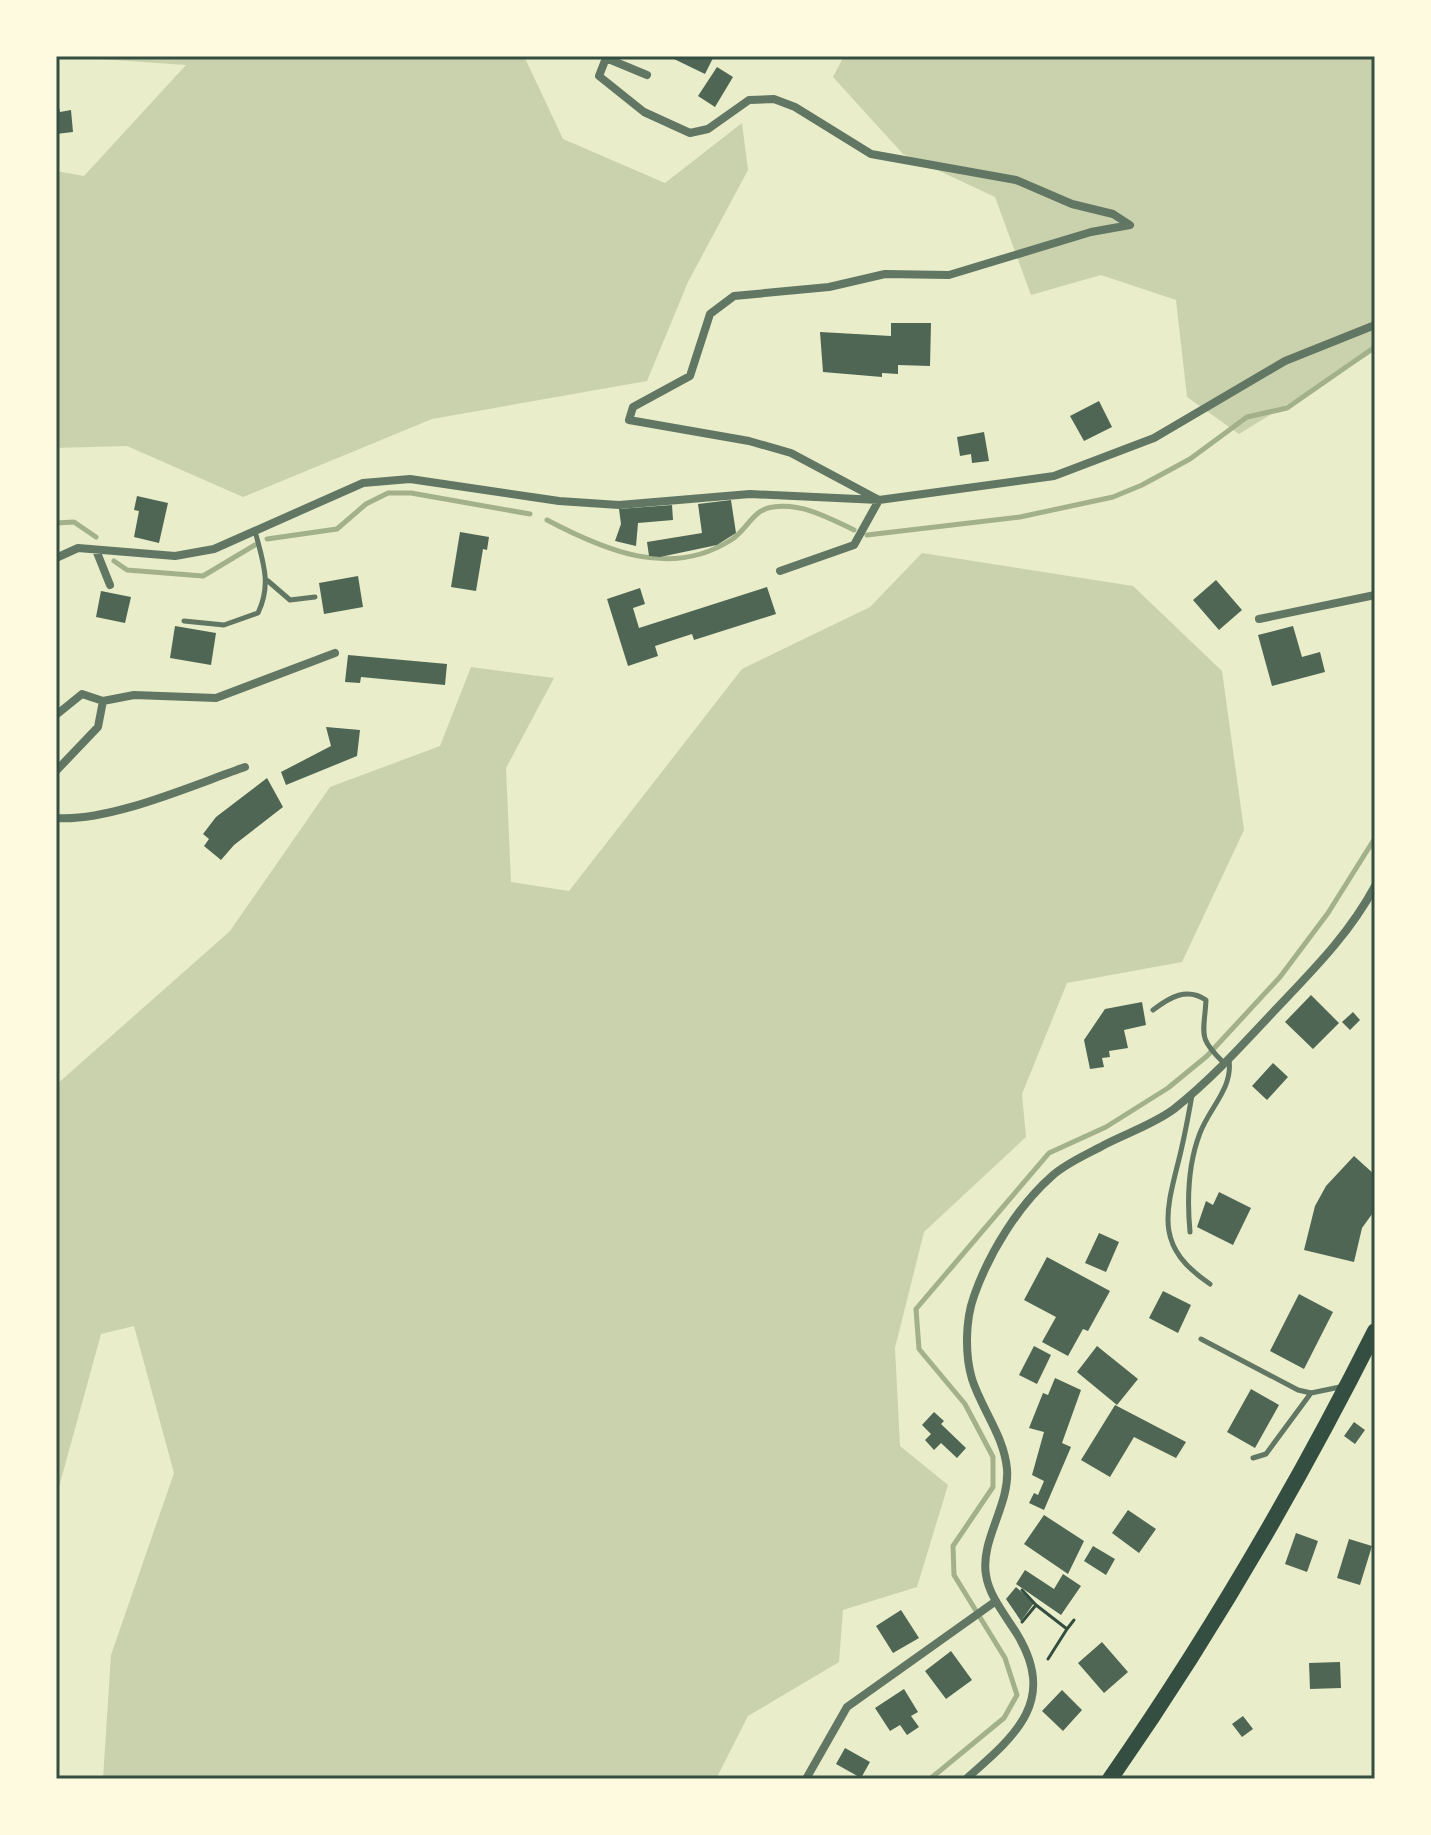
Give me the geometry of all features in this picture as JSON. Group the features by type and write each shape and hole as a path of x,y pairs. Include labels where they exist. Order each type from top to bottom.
{"main road":[{"path":"1110,1779 1185,1668 1277,1514 1375,1331"}],"street":[{"path":"647,75 606,58 599,76 644,112 690,133 708,129 749,100 774,99 795,107 871,154 1016,180 1072,204 1113,214 1130,225 1091,232 949,275 885,274 829,287 734,296 710,314 690,376 633,407 629,420 749,441 791,453 879,500"},
{"path":"56,558 78,548 175,556 214,549 363,483 410,479 559,501 619,505 750,494 879,500 1054,476 1154,438 1285,361 1375,325"},
{"path":"780,571 854,545 879,500"},
{"path":"96,550 110,585"},
{"path":"1259,619 1375,595"},
{"path":"56,715 82,694 103,701 134,695 216,698 335,653"},
{"path":"56,771 98,727 103,701"},
{"path":"56,818 68,819 132,805 245,767"},
{"path":"966,1779 1014,1737 1028,1714 1034,1687 1029,1655 994,1603 985,1574 989,1547 1003,1503 1007,1470 997,1429 972,1379 967,1336 973,1298 1015,1217 1053,1175 1170,1111 1192,1094 1337,944 1375,886"},
{"path":"806,1779 847,1707 994,1603"}],"lane":[{"path":"184,621 224,625 258,613 267,581 255,531"},
{"path":"267,581 290,600 315,597"},
{"path":"1153,1010 1171,996 1197,994 1206,1000 1201,1034 1206,1046 1225,1060 1232,1077 1210,1113 1196,1146 1187,1201 1190,1232"},
{"path":"1192,1094 1186,1133 1165,1214 1168,1235 1179,1258 1210,1284"},
{"path":"1201,1339 1298,1390 1311,1393 1348,1384"},
{"path":"1253,1458 1266,1454 1311,1393"}],"path":[{"path":"1022,1590 1067,1629"},
{"path":"1015,1631 1036,1605"},
{"path":"1048,1659 1074,1620"}],"green space":[{"path":"56,56 524,56 563,139 665,183 742,123 748,170 688,282 647,381 432,419 243,497 127,446 56,448 56,171 84,176 186,65"},
{"path":"844,56 1375,56 1375,351 1239,434 1187,397 1176,300 1101,275 1031,295 995,197 903,154 833,77"},
{"path":"922,553 1133,586 1222,671 1244,830 1182,962 1067,983 1022,1094 1026,1137 924,1232 895,1348 900,1446 948,1485 917,1587 843,1610 839,1662 748,1716 716,1779 103,1779 111,1655 174,1473 134,1326 101,1334 56,1498 56,1085 230,931 330,787 440,746 471,667 554,678 506,768 511,882 569,891 742,669 870,607"}],"building":[{"path":"675,56 714,56 705,74 674,59"},
{"path":"717,67 733,77 715,107 698,96"},
{"path":"56,95 60,112 71,110 73,132 56,134"},
{"path":"891,323 931,323 930,366 898,365 898,374 882,373 882,377 823,372 820,332 891,336"},
{"path":"1099,401 1112,427 1084,441 1070,416"},
{"path":"984,432 989,461 972,463 971,454 960,456 957,437"},
{"path":"137,496 168,503 159,543 134,537 139,511 134,510"},
{"path":"731,500 736,533 717,545 660,557 649,556 647,542 702,533 698,504"},
{"path":"672,505 673,520 638,523 636,546 615,541 621,524 619,509"},
{"path":"460,532 489,537 487,550 483,549 476,591 451,587"},
{"path":"358,576 363,607 324,614 319,583"},
{"path":"1216,580 1242,610 1219,630 1193,600"},
{"path":"767,587 776,614 694,640 692,634 655,646 658,656 628,666 607,599 640,588 645,604 633,608 639,628"},
{"path":"101,591 131,597 125,623 96,617"},
{"path":"175,626 216,633 211,665 170,658"},
{"path":"1293,626 1302,657 1320,652 1325,672 1272,686 1258,635"},
{"path":"348,655 447,664 445,685 361,677 360,683 345,682"},
{"path":"326,727 360,730 357,756 286,785 281,772 331,746"},
{"path":"267,778 283,807 234,845 221,860 204,846 209,839 203,834 216,817"},
{"path":"1311,995 1339,1023 1313,1049 1285,1022"},
{"path":"1142,1002 1146,1025 1124,1030 1128,1048 1109,1051 1110,1057 1102,1058 1104,1067 1090,1069 1084,1040 1105,1009"},
{"path":"1353,1012 1360,1020 1350,1030 1342,1022"},
{"path":"1273,1063 1288,1077 1267,1100 1252,1086"},
{"path":"1354,1156 1375,1175 1375,1210 1362,1228 1354,1262 1304,1250 1315,1206 1326,1186"},
{"path":"1219,1192 1251,1208 1233,1245 1197,1227 1206,1201 1213,1205"},
{"path":"1099,1233 1119,1242 1106,1272 1085,1263"},
{"path":"1047,1257 1110,1291 1088,1331 1083,1329 1068,1356 1042,1342 1056,1317 1024,1300"},
{"path":"1163,1291 1191,1305 1178,1333 1149,1318"},
{"path":"1299,1294 1333,1312 1304,1369 1270,1351"},
{"path":"1034,1346 1051,1355 1037,1384 1019,1375"},
{"path":"1097,1346 1138,1379 1117,1405 1077,1372"},
{"path":"1055,1378 1081,1390 1062,1443 1071,1447 1044,1510 1029,1503 1034,1493 1038,1495 1044,1481 1032,1475 1044,1432 1029,1428 1043,1393 1048,1395"},
{"path":"1251,1389 1279,1405 1255,1448 1227,1432"},
{"path":"1115,1405 1186,1442 1176,1458 1134,1437 1110,1477 1081,1460"},
{"path":"934,1412 944,1421 941,1424 966,1448 957,1458 941,1443 934,1450 925,1440 931,1434 922,1425"},
{"path":"1354,1422 1365,1430 1355,1444 1344,1436"},
{"path":"1128,1510 1156,1529 1139,1553 1112,1533"},
{"path":"1044,1515 1084,1541 1068,1574 1024,1544"},
{"path":"1296,1533 1318,1541 1307,1572 1285,1564"},
{"path":"1349,1539 1372,1546 1360,1585 1337,1578"},
{"path":"1093,1546 1115,1559 1106,1575 1084,1561"},
{"path":"1025,1570 1054,1589 1063,1574 1081,1586 1061,1615 1016,1584"},
{"path":"1016,1587 1034,1603 1021,1621 1006,1599"},
{"path":"901,1610 919,1638 893,1653 876,1626"},
{"path":"1102,1642 1128,1672 1104,1693 1078,1663"},
{"path":"951,1651 972,1680 946,1699 925,1671"},
{"path":"1340,1662 1341,1688 1310,1689 1309,1663"},
{"path":"904,1689 918,1712 911,1716 919,1727 907,1735 900,1725 890,1731 875,1708"},
{"path":"1062,1690 1082,1710 1063,1731 1042,1711"},
{"path":"1243,1716 1253,1729 1242,1737 1232,1724"},
{"path":"845,1748 870,1762 861,1778 836,1764"}],"waterway":[{"path":"867,535 1020,517 1113,497 1190,459 1247,417 1287,408 1375,347"},
{"path":"267,539 337,529 366,504 388,493 411,493 530,514"},
{"path":"547,520 614,550 661,559 685,558 708,552 737,536 755,516 773,507 805,509 854,530"},
{"path":"56,523 74,522 96,537"},
{"path":"114,561 127,570 203,576 255,545"},
{"path":"930,1779 1004,1718 1017,1695 1005,1658 954,1575 953,1546 993,1487 993,1457 965,1404 919,1349 916,1309 1049,1153 1106,1127 1168,1088 1207,1056 1280,977 1328,913 1375,838"}]}
